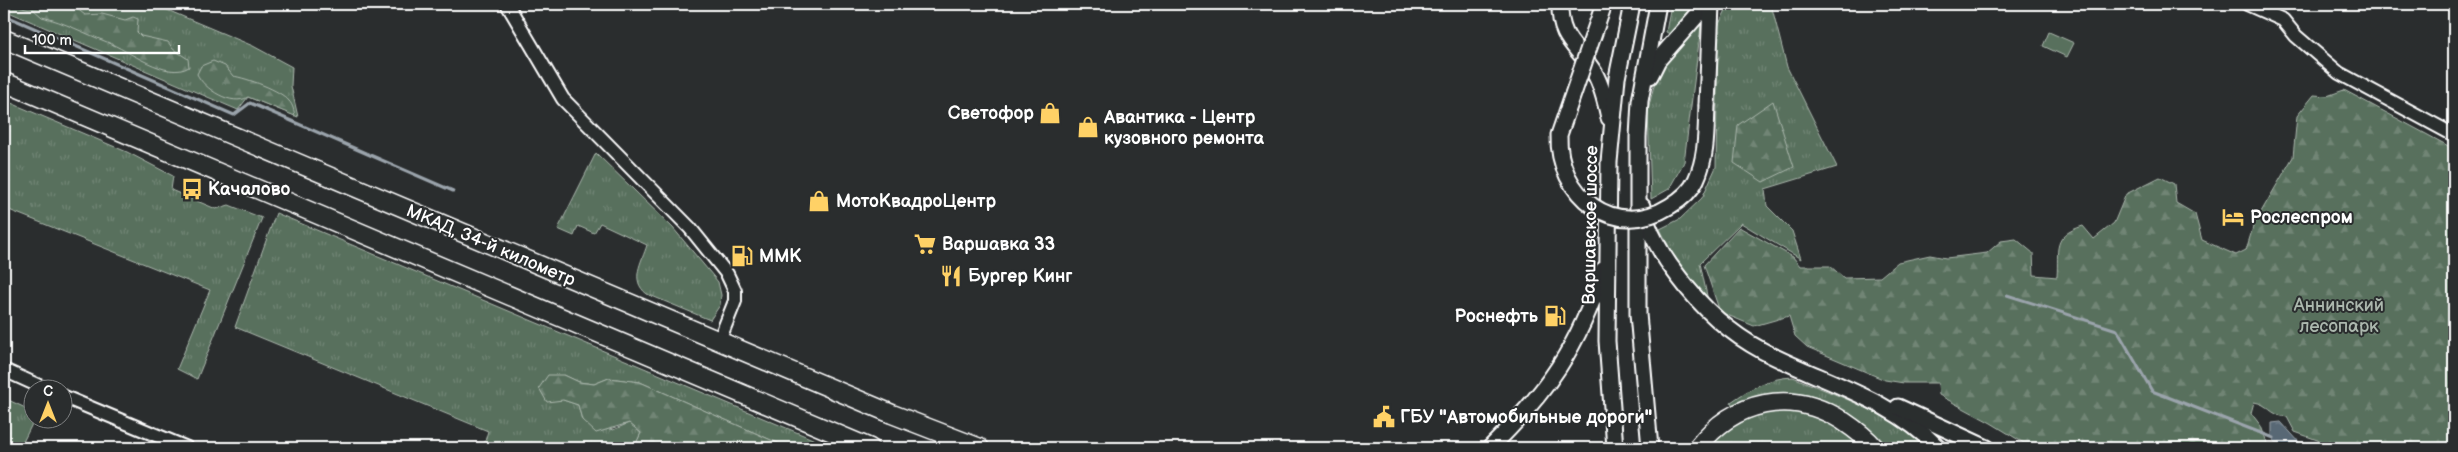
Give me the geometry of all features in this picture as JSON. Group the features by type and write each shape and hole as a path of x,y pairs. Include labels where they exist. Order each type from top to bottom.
{"highway":[{"name":"МКАД, 34-й километр","path":"4,39 884,411 980,448"},
{"path":"4,82 870,448"},
{"path":"1697,448 1714,429 1735,414 1759,405 1784,402 1810,405 1835,416 1855,429 1875,448"}],"main road":[{"path":"1560,4 1560,25 1568,39 1595,73 1605,101 1611,129"},
{"path":"1604,4 1559,135 1558,150 1563,169 1573,188 1585,202 1601,212 1622,217 1641,217 1660,212 1680,200 1695,182 1703,165 1711,6"},
{"name":"Варшавское шоссе","path":"1616,448 1609,383 1608,188 1611,129 1617,78 1632,4"},
{"path":"1650,448 1638,314 1638,187 1640,101 1658,4"},
{"path":"1640,101 1658,60 1711,6"},
{"path":"1638,187 1643,214 1670,266 1711,314 1735,334 1762,350 1855,391 1922,417 1987,448"},
{"path":"1490,448 1531,407 1566,358 1593,304 1608,259"},
{"path":"1855,391 1897,414 1923,433 1938,448"}],"street":[{"path":"507,4 563,99 690,228 726,274 735,291 735,301 720,341"},
{"path":"2247,4 2283,20 2296,36 2339,73 2454,136"},
{"path":"4,370 26,380"},
{"path":"72,400 187,448"}],"green space":[{"path":"4,4 153,4 253,46 292,67 291,86 298,117 248,97 238,110 4,10"},
{"path":"10,4 71,4 85,15 102,14 125,20 133,17 138,19 137,32 141,36 168,42 173,49 188,59 189,67 180,70 170,70 159,67 107,42 67,25 42,17 34,10"},
{"path":"1671,4 1700,4 1672,35 1666,32"},
{"path":"1729,4 1771,4 1787,67 1837,167 1765,189 1767,206 1792,231 1801,259 1741,223 1700,263 1709,305 1676,261 1660,229 1680,219 1702,198 1716,167 1718,26"},
{"path":"1702,18 1684,162 1669,189 1651,199 1648,110 1657,73"},
{"path":"2049,32 2074,43 2067,57 2043,46"},
{"path":"213,61 225,66 233,76 254,82 285,97 293,108 295,116 248,97 234,100 212,91 197,74 201,66"},
{"name":"Аннинский лесопарк","path":"2344,90 2454,149 2454,448 2326,448 2323,442 2295,432 2287,417 2276,414 2263,405 2254,402 2251,413 2261,426 2269,448 2032,448 1939,395 1938,383 1904,383 1885,380 1807,347 1795,336 1789,316 1754,326 1720,312 1704,265 1739,227 1793,257 1800,266 1830,266 1844,278 1880,277 1898,262 1930,255 1946,258 1987,253 2001,241 2016,239 2033,253 2034,275 2057,277 2059,245 2061,239 2066,234 2083,226 2094,239 2114,223 2126,194 2160,177 2174,184 2176,203 2195,214 2202,240 2236,255 2246,250 2254,224 2293,157 2297,116 2314,95 2327,96"},
{"path":"4,100 127,152 173,176 171,190 216,209 229,205 262,218 197,379 177,369 210,290 4,208"},
{"path":"1773,101 1794,167 1763,182 1734,163 1738,125"},
{"path":"596,153 673,228 718,282 721,295 720,305 710,320 647,294 642,289 639,283 638,271 647,245 600,223 594,233 578,226 574,236 558,229"},
{"path":"276,213 834,448 789,448 640,382 609,378 594,384 579,382 564,375 563,400 578,405 582,420 613,430 629,423 641,433 634,448 483,448 488,431 235,327"},
{"path":"548,375 564,375 579,382 594,384 609,378 640,382 789,448 634,448 641,433 629,423 596,433 582,420 578,405 563,400 547,402 539,388"},
{"path":"1793,377 1882,416 1914,436 1927,448 1885,448 1877,436 1854,417 1826,402 1811,398 1776,394 1733,406 1731,402 1760,385 1776,379"},
{"path":"4,398 22,406 22,430 29,430 20,448 4,448"},
{"path":"1784,409 1827,421 1847,432 1864,448 1707,448 1724,432 1742,421"}],"water":[{"path":"2281,422 2300,443 2312,448 2278,448 2272,436 2272,423"}],"waterway":[{"path":"4,15 234,115 250,103 453,191"},
{"path":"2007,295 2117,330 2152,391 2274,438"}],"place":[{"name":"Светофор","path":"1050,113"},
{"name":"Авантика - Центр кузовного ремонта","path":"1088,127"},
{"name":"Качалово","path":"192,189"},
{"name":"МотоКвадроЦентр","path":"819,201"},
{"name":"Рослеспром","path":"2233,217"},
{"name":"Варшавка 33","path":"925,244"},
{"name":"ММК","path":"742,256"},
{"name":"Бургер Кинг","path":"951,276"},
{"name":"Роснефть","path":"1555,316"},
{"name":"ГБУ \"Автомобильные дороги\"","path":"1384,417"}]}
